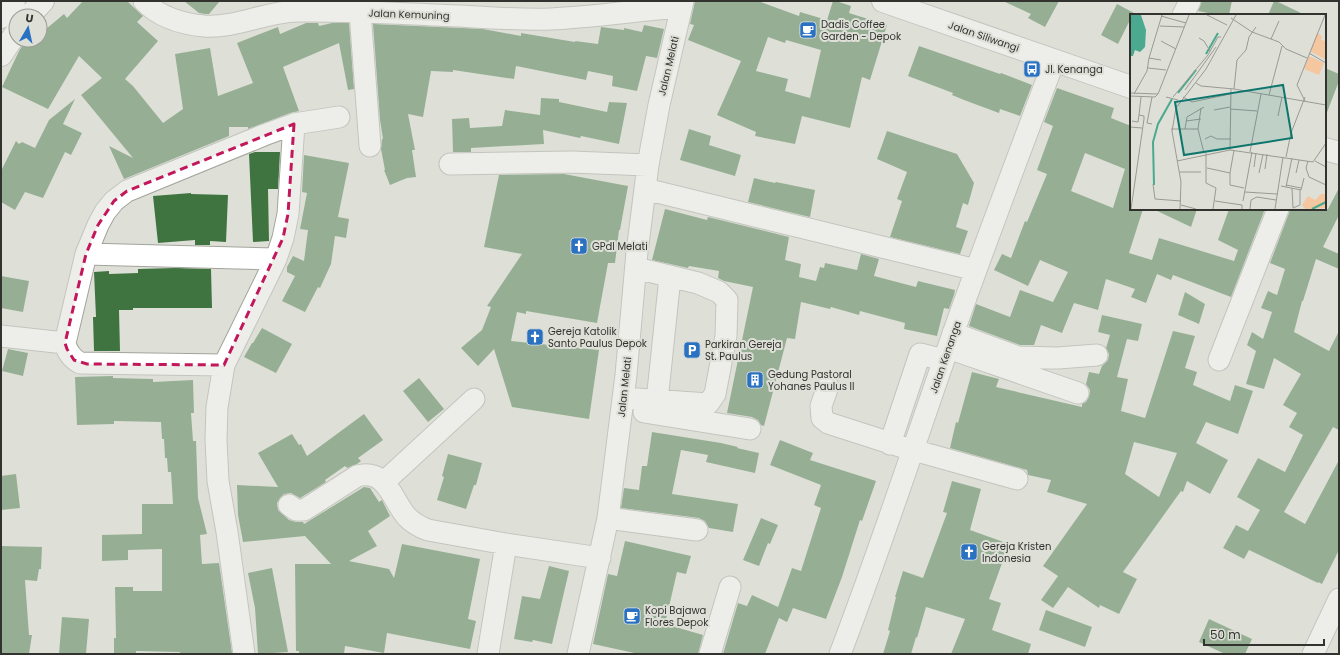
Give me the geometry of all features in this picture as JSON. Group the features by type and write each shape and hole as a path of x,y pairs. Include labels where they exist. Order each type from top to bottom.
{"main road":[{"path":"1,17 14,1"},
{"name":"Jalan Siliwangi","path":"883,1 916,6 1054,60 1130,87"},
{"path":"1,55 8,45"},
{"path":"1326,149 1339,153"}],"street":[{"name":"Jalan Kemuning","path":"144,1 164,16 178,21 206,26 220,26 241,22 279,12 360,12 551,19 682,4"},
{"path":"1184,14 1190,1"},
{"name":"Jalan Melati","path":"578,654 608,518 640,269 648,165 659,105 682,4"},
{"path":"360,12 370,146"},
{"name":"Jalan Kenanga","path":"840,654 897,493 914,450 976,270 1054,60"},
{"path":"224,365 80,363 74,360 70,355 65,343 86,254 104,212 114,201 127,191 264,135 294,124 339,117"},
{"path":"244,654 227,532 218,481 216,440 217,407 224,365 276,259 283,238 288,214 294,124"},
{"path":"450,164 571,162 648,165"},
{"path":"645,189 976,270"},
{"path":"1219,360 1278,210"},
{"path":"86,254 276,259"},
{"path":"622,404 657,401 708,404 715,394 726,336 727,300 719,292 698,283 640,269"},
{"path":"657,401 670,277"},
{"path":"1,336 65,343"},
{"path":"890,444 920,354 949,347 1018,357 1058,358 1097,355"},
{"path":"949,347 1078,393"},
{"path":"828,386 821,406 822,418 828,423 890,444 1017,479"},
{"path":"384,482 474,399"},
{"path":"622,404 750,429"},
{"path":"289,505 296,510 304,510 353,478 365,474 375,476 384,482 407,516 416,525 428,530 506,544 600,558"},
{"path":"608,518 696,530"},
{"path":"488,654 506,544"},
{"path":"710,654 730,587"},
{"path":"1313,654 1339,599"}],"highlighted area":[{"path":"294,124 288,214 283,238 224,365 87,364 74,360 67,349 65,343 86,254 98,225 114,201 127,191"}],"building":[{"path":"83,1 127,1 143,16 137,22 158,41 125,79 133,86 163,123 183,109 175,54 210,48 218,96 253,83 237,43 278,27 280,34 306,23 318,23 319,26 332,23 349,23 354,89 348,90 339,43 283,67 299,111 248,129 248,127 229,127 229,136 124,179 109,146 133,158 81,95 102,78 79,56 48,109 2,87 21,48 48,48 48,27 64,14 67,18"},
{"path":"184,1 220,1 209,14 205,14 199,13"},
{"path":"695,1 758,1 799,16 800,12 827,20 833,1 836,1 851,6 849,13 887,25 870,80 862,77 850,128 802,116 795,144 755,136 756,132 717,115 741,61 688,40 694,25 690,24","holes":["768,37 785,43 786,40 821,50 810,98 785,91 788,79 756,71"]},
{"path":"1003,1 1059,1 1045,27 1028,18 1031,14"},
{"path":"1202,1 1232,1 1229,14 1213,14 1198,11"},
{"path":"1274,1 1276,1 1303,14 1268,14"},
{"path":"1117,4 1134,13 1130,14 1130,20 1118,44 1101,35"},
{"path":"373,24 483,29 521,36 521,33 575,42 598,44 601,27 624,30 624,28 642,32 644,25 664,29 657,58 646,56 637,91 612,86 613,76 588,71 586,80 516,66 514,79 453,70 453,72 431,71 423,117 408,114 415,150 412,150 416,177 407,178 390,185 384,170 381,149 383,139 380,120"},
{"path":"919,46 1000,74 1001,73 1032,85 1020,116 1000,109 999,113 952,95 953,93 908,76"},
{"path":"1326,68 1339,74 1339,81 1326,115"},
{"path":"1057,88 1114,108 1111,118 1130,126 1130,210 1143,210 1129,253 1152,260 1159,238 1234,261 1238,250 1218,240 1229,210 1265,210 1231,297 1173,275 1171,280 1157,274 1146,303 1131,297 1135,289 1106,279 1098,310 1074,303 1062,333 1041,325 1034,345 1020,345 969,326 976,304 1010,317 1020,290 1053,302 1068,272 1040,260 1028,286 994,270 1002,254 1011,258 1025,221 1027,222 1047,174 1037,170 1053,126 1044,122","holes":["1085,153 1125,169 1113,208 1071,191"]},
{"path":"541,98 559,99 559,102 607,112 609,102 627,103 619,144 543,130 544,144 471,148 471,152 453,152 452,119 469,118 470,128 502,126 505,110 540,115"},
{"path":"75,99 63,124 82,133 71,155 65,152 43,198 25,192 15,210 1,202 1,171 16,141 19,144 22,142 35,148 49,120"},
{"path":"689,129 711,136 709,145 741,155 735,176 680,160"},
{"path":"887,131 957,154 974,183 968,205 963,203 956,227 968,231 960,254 890,237 902,201 897,199 907,172 877,159"},
{"path":"255,152 280,152 278,189 268,189 269,241 253,242 249,154"},
{"path":"304,155 349,163 338,217 349,219 346,238 335,236 331,264 320,288 318,287 305,312 282,301 295,276 287,272 287,267 293,256 304,261 308,230 300,229 307,193 302,192"},
{"path":"564,174 628,186 619,230 615,263 608,263 597,323 526,311 526,314 517,312 511,341 599,350 589,419 512,407 494,349 478,366 461,348 482,330 491,307 487,306 522,254 484,247 499,175"},
{"path":"754,178 815,190 810,217 748,202"},
{"path":"1339,188 1339,215 1323,247 1339,254 1339,269 1316,259 1302,301 1294,332 1329,351 1339,331 1339,430 1333,427 1284,512 1305,524 1339,460 1339,550 1322,584 1249,550 1244,559 1223,548 1236,525 1248,531 1260,510 1237,497 1258,458 1285,472 1303,435 1289,427 1297,413 1283,405 1301,374 1274,358 1264,389 1246,384 1256,351 1247,345 1252,332 1263,339 1272,312 1261,308 1268,291 1277,295 1285,269 1270,263 1290,210 1328,209"},
{"path":"191,193 228,195 226,242 210,241 210,245 195,245 195,240 158,243 153,196"},
{"path":"665,209 707,220 708,217 789,237 785,260 801,264 799,277 816,281 820,267 824,268 825,263 857,270 861,254 879,259 874,276 916,287 918,281 955,290 954,295 949,309 944,308 937,336 904,329 905,323 860,311 859,315 831,307 830,309 801,302 795,339 787,338 764,426 752,417 727,413 753,287 724,281 718,278 719,271 689,266 688,268 652,260"},
{"path":"1155,210 1197,210 1191,227"},
{"path":"138,269 211,269 212,308 133,308 133,310 119,310 120,351 94,351 93,317 96,317 94,272 109,271 109,274 138,273"},
{"path":"1,276 29,281 23,312 1,308"},
{"path":"1185,292 1205,304 1199,324 1178,315"},
{"path":"1102,315 1142,324 1138,341 1127,339 1117,377 1128,379 1121,411 1145,418 1173,331 1195,336 1185,368 1197,372 1193,385 1230,401 1235,385 1253,391 1238,434 1206,422 1196,443 1228,460 1210,494 1187,481 1183,492 1181,491 1123,572 1137,579 1119,614 1100,605 1099,608 1068,587 1053,608 1041,600 1058,576 1043,566 1087,504 1047,492 1051,480 1028,475 1027,470 950,448 956,422 958,423 972,372 999,379 996,387 1082,407 1082,404 1086,402 1089,397 1090,390 1086,384 1089,372 1099,374 1102,366 1108,360 1109,354 1106,348 1110,335 1098,332","holes":["1134,442 1177,453 1159,497 1125,474"]},
{"path":"262,328 292,344 276,373 244,357"},
{"path":"8,349 28,353 23,376 2,371"},
{"path":"113,376 113,378 153,379 153,382 193,380 194,413 191,413 193,441 196,441 198,498 207,534 200,535 202,564 219,563 232,653 180,654 180,652 136,651 136,654 114,654 114,638 116,638 115,587 133,587 133,591 162,591 162,549 128,550 128,560 102,561 102,535 142,534 142,504 173,504 171,472 168,472 167,458 165,458 161,422 114,421 114,424 77,425 75,377"},
{"path":"419,378 444,409 428,422 403,391"},
{"path":"364,414 383,440 358,458 361,461 357,464 347,468 345,466 325,480 326,482 300,498 291,493 284,494 277,503 278,510 289,520 303,522 304,524 364,487 370,488 379,502 382,500 390,516 368,531 377,546 349,561 389,569 394,578 402,544 480,559 468,619 476,621 470,649 387,633 384,653 345,646 344,654 299,654 299,651 296,651 295,564 331,564 305,536 243,542 238,515 237,485 278,487 258,453 292,434 299,445 301,444 307,456"},
{"path":"652,432 721,443 759,453 755,473 706,462 708,455 681,450 672,494 738,504 733,532 709,528 705,521 699,518 621,508 624,488 639,490 642,466 647,466"},
{"path":"780,440 813,453 810,460 876,481 862,521 860,520 842,577 826,619 793,608 787,622 779,618 765,654 723,654 738,603 747,606 752,595 778,607 792,568 801,571 821,508 814,505 821,485 770,465"},
{"path":"448,454 482,463 476,485 474,485 466,509 437,500 444,477 442,476"},
{"path":"16,474 20,508 1,510 1,476"},
{"path":"952,481 981,489 970,530 1009,544 989,599 1001,603 992,630 1031,644 1028,654 951,654 965,619 926,607 911,654 883,654 890,631 888,630 895,597 903,571 923,578 947,513 943,512"},
{"path":"761,518 778,525 770,544 768,543 759,566 743,560"},
{"path":"625,541 691,556 686,574 677,572 665,624 703,635 698,654 639,654 593,644 608,574 617,576"},
{"path":"1,546 42,547 41,569 39,569 37,581 25,580 29,635 32,635 29,654 1,654"},
{"path":"549,566 569,571 552,644 533,640 532,642 514,639 522,596 540,599"},
{"path":"272,568 288,652 258,654 255,608 248,573"},
{"path":"1046,610 1092,627 1085,647 1039,630"},
{"path":"62,617 89,619 86,654 59,654"},
{"path":"1209,619 1252,639 1245,654 1225,654 1199,642"}],"place":[{"name":"Dadis Coffee Garden - Depok","path":"808,30"},
{"name":"Jl. Kenanga","path":"1032,69"},
{"name":"GPdI Melati","path":"579,246"},
{"name":"Gereja Katolik Santo Paulus Depok","path":"535,337"},
{"name":"Parkiran Gereja St. Paulus","path":"692,350"},
{"name":"Gedung Pastoral Yohanes Paulus II","path":"755,380"},
{"name":"Gereja Kristen Indonesia","path":"969,552"},
{"name":"Kopi Bajawa Flores Depok","path":"632,616"}]}
